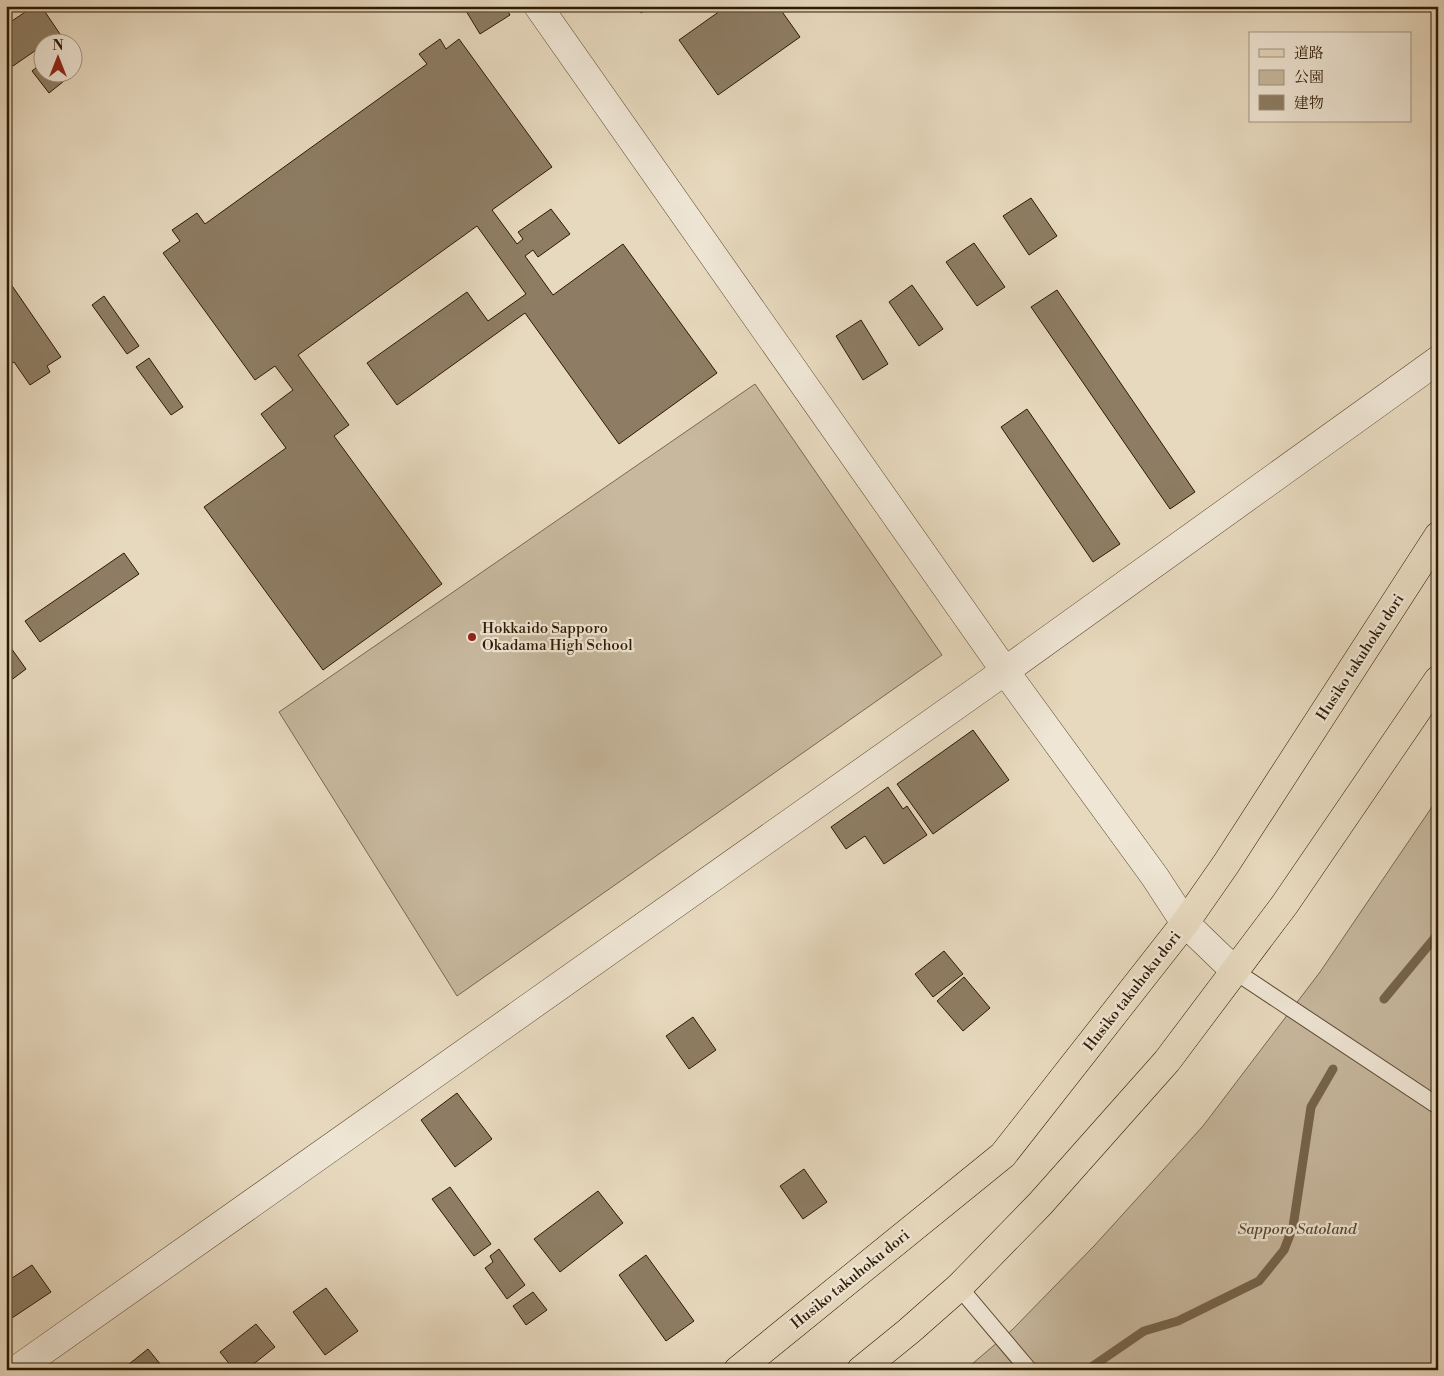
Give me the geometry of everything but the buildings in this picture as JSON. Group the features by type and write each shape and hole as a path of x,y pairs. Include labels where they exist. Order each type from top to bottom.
{"main road":[{"name":"Husiko takuhoku dori","path":"738,1370 1003,1155 1185,923 1226,864 1438,536"},
{"path":"861,1370 959,1287 1040,1204 1167,1061 1236,972 1285,904 1438,680"}],"street":[{"path":"538,6 1005,671 1155,877 1185,923 1236,972"},
{"path":"16,1370 1005,671 1438,360"}],"lane":[{"path":"1236,972 1438,1106"},
{"path":"959,1287 1028,1370"}],"green space":[{"path":"755,384 942,655 457,996 279,712"},
{"name":"Sapporo Satoland","path":"1438,798 1438,1370 965,1370 1012,1330 1094,1246 1203,1126 1320,972"}],"waterway":[{"path":"1384,999 1438,934"},
{"path":"1093,1366 1144,1331 1178,1321 1259,1281 1284,1250 1293,1227 1311,1107 1333,1069"}],"place":[{"name":"Hokkaido Sapporo Okadama High School","path":"472,637"}]}
